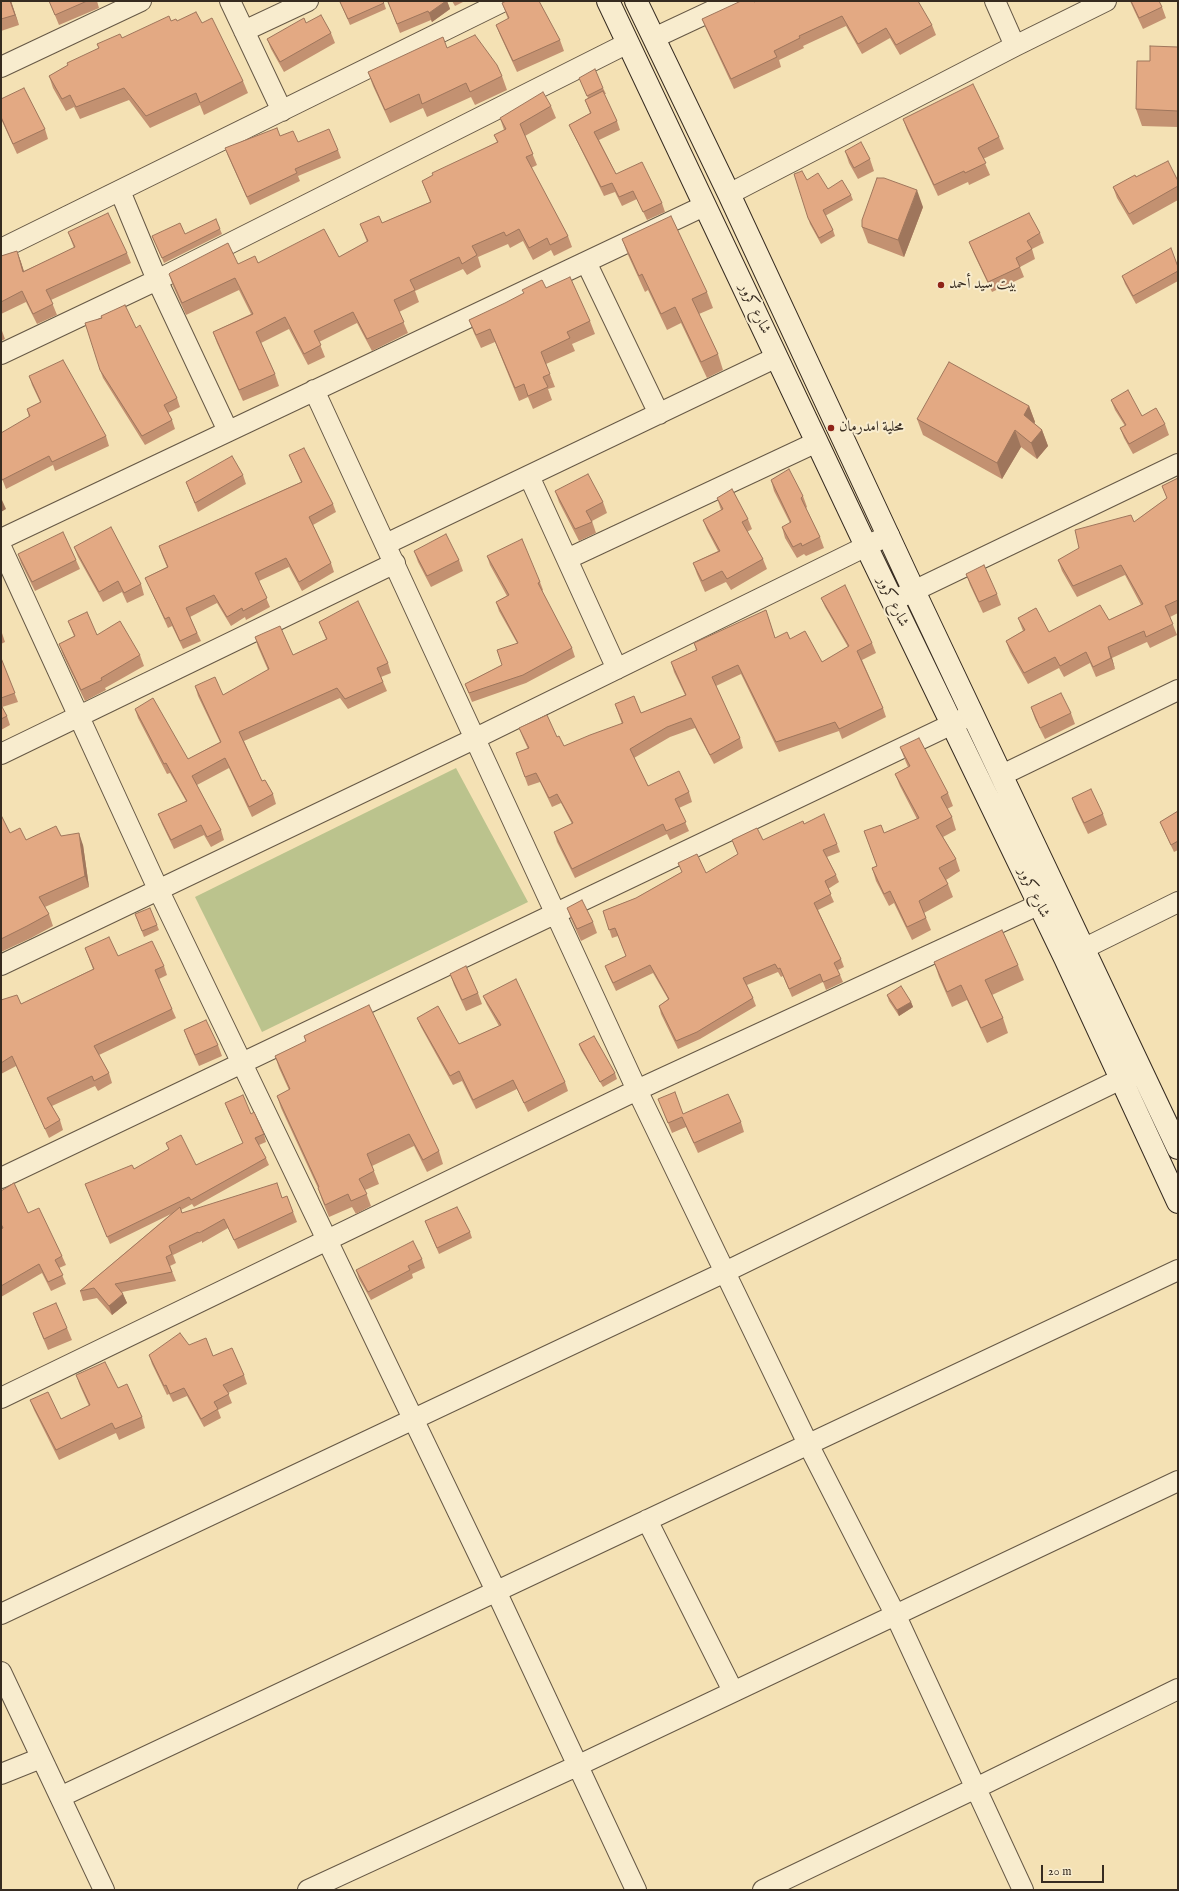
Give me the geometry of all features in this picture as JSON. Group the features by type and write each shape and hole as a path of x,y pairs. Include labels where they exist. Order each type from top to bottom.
{"main road":[{"name":"شارع كرور","path":"608,1 704,206 793,389 892,602 952,724 1121,1079 1178,1202"},
{"name":"شارع كرور","path":"636,1 729,194 914,591 1085,948 1172,1122 1178,1148"},
{"path":"793,389 815,377"}],"street":[{"path":"1,67 141,1"},
{"path":"230,1 282,111"},
{"path":"244,31 308,1"},
{"path":"1,249 504,1"},
{"path":"654,38 734,1"},
{"path":"995,1 1015,46"},
{"path":"729,194 1015,46 1106,1"},
{"path":"1,354 157,280 628,43"},
{"path":"120,191 157,280 228,431"},
{"path":"1,539 704,206"},
{"path":"586,262 659,414"},
{"path":"386,544 777,357"},
{"path":"314,390 638,1090 808,1444 895,1614 1023,1890"},
{"path":"567,559 817,442"},
{"path":"892,602 1178,464"},
{"path":"530,476 617,668"},
{"path":"1,966 476,738 889,535"},
{"path":"1,547 159,891 496,1591 579,1765 636,1890"},
{"path":"1,754 395,563"},
{"path":"1002,775 1178,690"},
{"path":"1,1178 555,912 973,714"},
{"path":"1085,948 1178,902"},
{"path":"1,1398 638,1090 1038,905"},
{"path":"1,1614 725,1272 1121,1079"},
{"path":"60,1798 1178,1270"},
{"path":"308,1890 579,1765 1178,1481"},
{"path":"648,1520 733,1691"},
{"path":"1,1672 104,1890"},
{"path":"763,1890 1178,1689"},
{"path":"1,1774 41,1758"}],"green space":[{"path":"456,768 528,902 262,1032 195,897"}],"building":[{"path":"1,1 10,1 15,15 1,19"},
{"path":"49,1 87,1 55,15"},
{"path":"382,1 384,3 348,19 340,2"},
{"path":"446,1 429,13 428,11 397,24 388,2"},
{"path":"506,1 539,1 560,40 513,61 496,25 509,18 502,3"},
{"path":"741,1 918,1 932,25 896,45 886,28 858,44 842,16 799,36 800,38 774,51 777,57 731,79 702,19"},
{"path":"1131,1 1159,1 1162,7 1139,18"},
{"path":"196,12 202,23 212,18 243,81 200,103 196,93 146,116 124,88 76,107 70,95 62,99 49,76 68,65 67,63 99,48 97,44 120,34 122,38 169,16 171,21 176,19 177,21"},
{"path":"321,15 331,33 280,62 267,39 304,18 306,23"},
{"path":"475,35 497,65 502,76 470,92 466,83 422,104 419,94 385,110 368,72 443,37 447,48"},
{"path":"1150,46 1178,47 1178,111 1136,109 1137,61 1150,61"},
{"path":"595,69 603,88 587,96 579,78"},
{"path":"973,84 999,137 978,148 986,163 965,173 964,171 934,185 903,119"},
{"path":"24,88 45,129 13,144 1,117 1,99"},
{"path":"603,91 617,121 594,132 616,174 642,162 662,203 643,212 633,191 619,197 612,183 601,187 569,125 591,113 585,100"},
{"path":"543,92 551,106 520,124 533,154 526,157 568,236 550,245 547,238 529,248 519,229 506,236 504,232 472,246 477,255 462,264 459,257 410,280 415,290 394,300 404,322 367,339 353,312 314,331 321,345 304,354 285,317 256,332 275,374 239,390 213,332 253,314 235,278 182,303 169,274 170,273 228,243 238,264 255,256 258,263 324,229 339,257 368,241 360,224 379,216 382,223 431,202 422,181 433,175 432,173 498,142 494,135 506,129 500,118"},
{"path":"277,128 280,136 293,131 298,142 329,129 338,150 295,169 297,173 247,197 225,148"},
{"path":"861,142 870,159 854,168 845,151"},
{"path":"1168,161 1178,181 1178,186 1129,214 1113,187 1135,175 1136,177"},
{"path":"802,171 807,180 818,173 828,189 842,180 851,195 823,210 833,230 819,238 808,218 794,174"},
{"path":"877,178 884,178 917,190 898,240 862,227 862,220"},
{"path":"108,213 127,253 46,290 53,304 33,314 22,291 1,302 1,256 17,251 23,272 75,247 68,232"},
{"path":"1029,213 1040,233 1027,241 1032,249 1016,258 1020,267 988,282 969,242"},
{"path":"671,216 707,292 692,299 718,354 701,362 675,307 661,314 642,274 639,276 622,239"},
{"path":"216,219 220,229 162,258 152,236 180,223 185,234"},
{"path":"1171,248 1178,271 1133,296 1122,276"},
{"path":"570,277 590,321 567,332 570,338 541,352 550,374 543,377 548,387 528,396 524,384 515,388 490,329 476,335 469,320 524,293 522,290 542,280 546,288"},
{"path":"125,305 136,328 140,325 177,398 164,405 172,420 142,436 100,370 85,323 102,318 101,316"},
{"path":"63,360 106,436 52,462 49,456 2,480 1,433 30,416 27,409 41,402 29,376"},
{"path":"949,362 1029,406 1024,415 1042,430 1031,443 1015,430 997,463 917,419"},
{"path":"1128,390 1142,416 1156,408 1165,424 1129,444 1120,428 1126,425 1111,400"},
{"path":"304,448 333,504 309,517 331,563 299,582 286,558 255,573 267,598 243,611 242,608 227,617 214,595 186,608 197,633 180,641 169,617 165,619 145,578 168,567 159,546 302,482 289,455"},
{"path":"232,456 243,475 195,503 186,482"},
{"path":"789,469 803,496 801,498 820,537 802,546 801,543 793,547 782,527 791,522 771,480"},
{"path":"588,474 603,502 586,511 592,522 575,529 555,491"},
{"path":"1178,478 1178,600 1165,606 1173,624 1146,637 1144,631 1108,647 1111,658 1093,667 1086,652 1060,666 1055,657 1024,673 1006,641 1025,630 1018,618 1036,608 1049,632 1100,605 1109,620 1143,604 1121,565 1073,586 1058,560 1079,548 1075,530 1131,515 1134,522 1167,498 1162,486"},
{"path":"732,489 748,519 742,522 763,559 727,579 722,571 702,581 693,563 720,551 703,520 723,509 717,498"},
{"path":"111,527 141,584 124,593 118,581 99,592 74,547"},
{"path":"63,532 76,560 32,582 18,554"},
{"path":"446,534 459,560 427,576 414,551"},
{"path":"522,539 540,582 538,583 572,648 523,675 469,693 465,684 502,665 497,650 518,643 496,602 509,595 487,556"},
{"path":"984,565 997,594 979,602 966,574"},
{"path":"845,585 872,643 857,651 883,708 839,729 835,722 776,742 738,665 712,677 740,738 710,755 691,718 667,727 630,749 648,786 679,771 689,792 675,799 686,822 666,831 663,824 572,869 554,832 573,823 557,794 549,798 536,773 525,777 516,753 529,748 519,728 547,715 557,737 559,736 564,746 623,723 615,704 634,696 641,713 686,695 671,662 697,650 694,643 766,610 775,638 787,632 790,639 805,631 822,662 849,646 821,598"},
{"path":"358,601 388,663 377,668 383,682 345,699 337,688 239,732 262,781 265,780 273,794 249,807 225,758 192,776 221,830 207,837 201,825 171,840 158,814 187,801 166,763 164,764 135,709 153,698 188,759 221,742 195,686 215,677 223,695 269,669 255,637 280,626 293,655 327,639 319,622"},
{"path":"87,612 97,635 120,621 140,655 101,678 102,680 81,690 59,644 75,636 68,621"},
{"path":"1,658 15,693 1,698"},
{"path":"1061,693 1071,713 1040,728 1031,707"},
{"path":"1,705 7,716 1,719"},
{"path":"919,738 948,793 941,797 952,817 936,826 956,859 939,868 948,884 919,901 926,918 907,927 890,891 884,894 872,868 877,866 864,831 881,825 884,833 919,818 895,774 910,766 900,747"},
{"path":"1091,789 1103,814 1084,823 1072,798"},
{"path":"1178,811 1178,841 1171,845 1160,822"},
{"path":"824,814 837,844 823,850 836,875 825,881 831,894 814,903 841,959 834,963 840,975 823,982 820,974 789,989 780,968 778,969 775,964 743,978 753,998 697,1032 676,1041 659,1006 669,999 650,965 613,983 605,966 626,956 615,928 609,930 603,911 636,898 682,872 678,863 697,854 706,873 738,854 732,840 757,828 763,840 803,821 804,824"},
{"path":"1,815 10,833 20,828 26,840 56,826 61,836 79,833 85,876 39,897 49,914 1,939"},
{"path":"582,900 593,922 577,929 567,908"},
{"path":"150,908 157,925 142,931 135,914"},
{"path":"1002,930 1018,965 985,980 1003,1018 981,1028 961,985 947,992 934,962"},
{"path":"109,937 118,956 152,941 164,966 155,970 172,1009 94,1046 109,1073 94,1081 92,1076 47,1098 60,1120 45,1129 12,1056 1,1063 1,1000 17,995 21,1004 94,969 85,948"},
{"path":"466,966 478,993 462,1000 450,974"},
{"path":"516,979 565,1082 524,1103 513,1080 473,1100 459,1071 450,1076 417,1018 438,1006 459,1044 501,1025 483,996"},
{"path":"901,986 911,1002 897,1010 887,995"},
{"path":"369,1005 439,1151 423,1160 409,1134 367,1154 374,1171 359,1179 367,1194 351,1201 348,1194 325,1205 318,1188 319,1187 277,1096 290,1089 275,1056 306,1041 304,1036"},
{"path":"206,1020 218,1045 195,1055 184,1030"},
{"path":"594,1036 615,1073 600,1082 579,1044"},
{"path":"675,1092 683,1114 728,1094 741,1122 694,1143 682,1117 668,1123 658,1099"},
{"path":"243,1095 251,1114 254,1112 264,1134 255,1138 266,1158 191,1200 189,1197 107,1237 85,1184 132,1165 134,1169 169,1149 166,1143 181,1135 196,1165 243,1143 225,1103"},
{"path":"14,1183 28,1213 39,1208 62,1256 55,1260 63,1275 48,1282 39,1264 1,1286 1,1229 3,1228 1,1224 1,1191"},
{"path":"277,1183 282,1198 287,1196 293,1212 234,1240 224,1219 199,1233 198,1232 169,1246 172,1254 166,1257 172,1272 115,1284 123,1294 109,1306 94,1288 80,1291 180,1207 182,1213"},
{"path":"457,1207 470,1232 437,1248 425,1221"},
{"path":"413,1241 422,1259 408,1266 410,1270 368,1292 356,1270"},
{"path":"56,1303 67,1328 44,1339 33,1313"},
{"path":"180,1333 189,1345 206,1338 213,1356 232,1348 244,1375 223,1385 229,1394 214,1402 218,1409 201,1419 184,1388 170,1394 166,1385 164,1386 149,1355"},
{"path":"105,1362 118,1388 127,1384 142,1417 115,1429 112,1423 56,1450 30,1400 48,1392 61,1419 90,1405 76,1375"}],"place":[{"name":"بيت سيد أحمد","path":"941,285"},
{"name":"محلية امدرمان","path":"831,428"}]}
